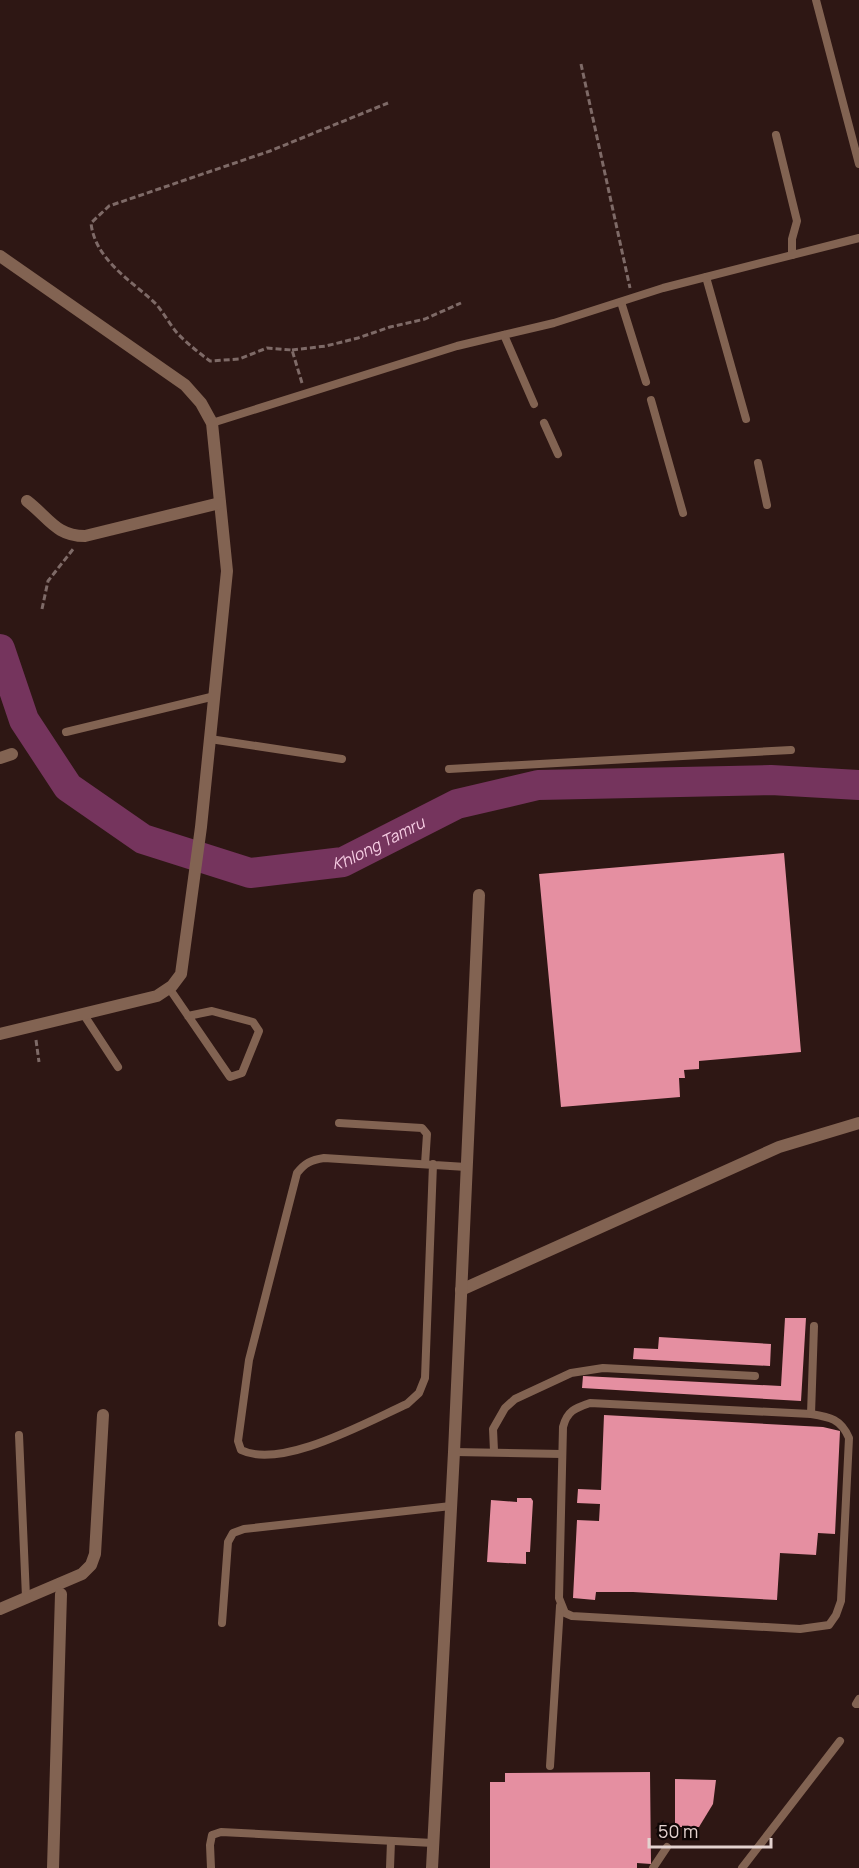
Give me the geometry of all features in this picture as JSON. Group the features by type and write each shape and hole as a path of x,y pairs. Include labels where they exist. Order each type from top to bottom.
{"street":[{"path":"0,256 185,385 201,403 212,423 227,571 195,880 181,974 169,988 157,996 84,1016 0,1034"},
{"path":"27,501 61,532 70,536 85,536 220,503"},
{"path":"432,1868 454,1452 479,895"},
{"path":"461,1290 779,1147 859,1124"},
{"path":"0,1609 82,1574 91,1565 95,1554 102,1415"},
{"path":"53,1868 61,1594"}],"lane":[{"path":"816,0 859,164"},
{"path":"776,135 796,221 792,239 792,255"},
{"path":"212,423 457,346 554,323 706,277 859,238"},
{"path":"706,277 746,419"},
{"path":"621,302 646,382"},
{"path":"504,335 534,404"},
{"path":"651,400 683,513"},
{"path":"544,423 558,454"},
{"path":"758,463 767,505"},
{"path":"66,732 215,696"},
{"path":"210,740 342,759"},
{"path":"449,769 790,750"},
{"path":"169,988 188,1016 230,1077 242,1073 259,1031 257,1026 253,1022 212,1011 188,1016"},
{"path":"84,1016 118,1067"},
{"path":"339,1124 422,1128 427,1134 429,1164 425,1378 419,1393 407,1404 293,1453 250,1455 241,1450 238,1441 249,1360 297,1173 304,1164 324,1158 429,1164 466,1167"},
{"path":"811,1414 814,1326"},
{"path":"494,1451 493,1429 504,1408 515,1399 571,1373 603,1368 755,1376"},
{"path":"550,1766 560,1606 562,1454 566,1415 575,1408 590,1403 811,1414 834,1418 844,1426 849,1438 841,1601 836,1616 829,1624 800,1629 572,1616 565,1613 560,1606"},
{"path":"20,1435 26,1597"},
{"path":"454,1452 562,1454"},
{"path":"222,1623 228,1542 233,1533 244,1529 451,1506"},
{"path":"859,1699 856,1704 859,1704"},
{"path":"742,1868 840,1741"},
{"path":"211,1868 212,1835 221,1832 433,1844"},
{"path":"390,1868 391,1841"},
{"path":"653,1868 667,1847"}],"path":[{"path":"581,64 632,298"},
{"path":"388,103 270,151 109,206 91,223 93,236 108,261 156,304 177,333 210,361 239,359 267,348 292,350 326,346 425,319 461,303"},
{"path":"292,350 305,394"},
{"path":"42,609 48,581 58,565 85,536"},
{"path":"35,1027 39,1062"}],"building":[{"path":"784,853 801,1052 699,1061 699,1069 684,1070 685,1078 679,1078 680,1097 561,1107 539,874"},
{"path":"785,1318 806,1318 801,1401 582,1388 583,1376 781,1386"},
{"path":"659,1337 771,1344 770,1366 633,1359 634,1348 658,1349"},
{"path":"604,1415 823,1427 840,1431 835,1534 818,1533 816,1555 780,1553 777,1600 633,1592 596,1592 595,1600 573,1598 577,1520 599,1521 600,1504 577,1503 578,1489 601,1490"},
{"path":"517,1498 531,1498 533,1501 530,1552 526,1552 526,1564 487,1562 491,1500 517,1502"},
{"path":"650,1772 651,1864 637,1863 637,1868 490,1868 490,1782 505,1782 505,1773"},
{"path":"675,1779 716,1780 713,1804 699,1827 675,1827"}],"waterway":[{"name":"Khlong Tamru","path":"0,649 24,720 68,787 143,839 250,873 343,862 457,804 538,785 771,780 859,785"}]}
